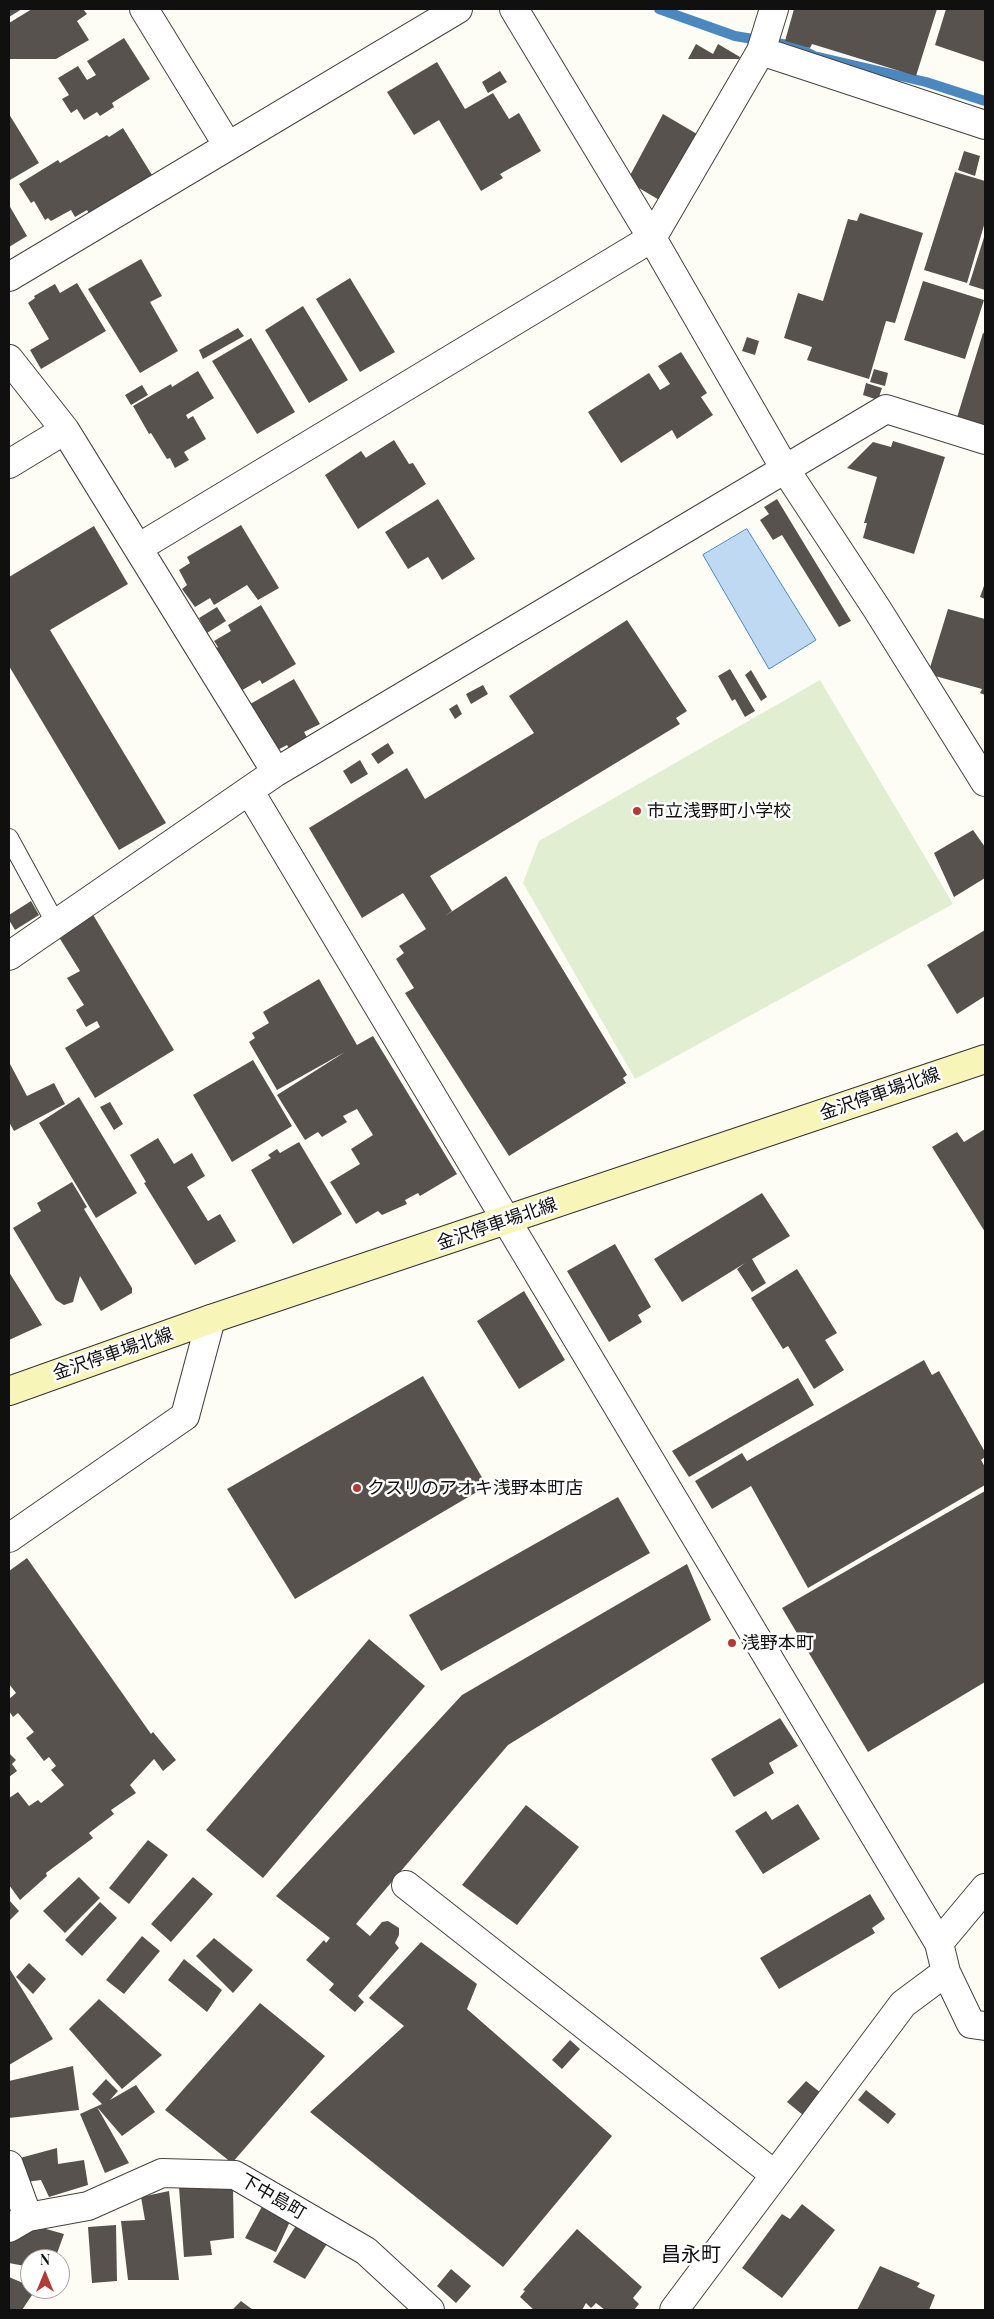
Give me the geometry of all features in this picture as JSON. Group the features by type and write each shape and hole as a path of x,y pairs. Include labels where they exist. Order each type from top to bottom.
{"main road":[{"name":"金沢停車場北線","path":"9,1391 212,1320 985,1059"}],"street":[{"path":"144,9 228,146"},
{"path":"9,276 458,9"},
{"path":"514,9 652,238 785,469 877,608 985,782"},
{"path":"138,548 652,238 761,51 774,9"},
{"path":"761,51 985,124"},
{"path":"9,359 64,430 276,772"},
{"path":"9,956 250,792 276,772 886,409 985,440"},
{"path":"9,464 64,430"},
{"path":"250,792 939,1943 946,1972 971,2024 985,2026"},
{"path":"9,1538 185,1416 212,1320"},
{"path":"406,1886 775,2175"},
{"path":"939,1943 985,1888"},
{"path":"674,2310 903,2004 946,1972"},
{"name":"下中島町","path":"9,2165 18,2222 88,2206 162,2173 235,2175 366,2250 430,2310"}],"lane":[{"path":"9,838 56,924"}],"green space":[{"path":"820,680 953,904 635,1079 523,883 539,841"}],"water":[{"path":"747,529 816,640 769,669 703,555"}],"building":[{"path":"9,9 22,9 9,17"},
{"path":"32,9 83,9 87,14 77,21 89,40 56,59 9,59 9,23"},
{"path":"794,9 937,9 916,76 812,44 810,48 785,41"},
{"path":"946,9 985,9 985,62 935,45"},
{"path":"124,38 150,79 112,103 114,107 100,116 97,112 84,120 77,109 71,113 62,99 69,95 58,78 78,66 87,80 96,75 87,61"},
{"path":"696,44 713,54 718,44 740,57 739,59 688,59"},
{"path":"437,62 465,109 493,93 509,119 519,113 541,151 500,174 503,178 481,191 439,120 414,135 387,92"},
{"path":"500,71 507,82 488,93 482,82"},
{"path":"9,114 39,163 10,180 9,183"},
{"path":"663,114 697,134 661,201 627,181"},
{"path":"123,128 152,175 142,181 145,186 90,215 87,210 75,217 71,210 51,221 48,218 45,220 34,201 31,203 19,184 58,160 60,163 107,135 109,137"},
{"path":"964,151 980,156 975,176 958,170"},
{"path":"955,172 985,181 985,222 967,283 924,270"},
{"path":"9,205 27,236 9,247"},
{"path":"860,213 923,233 895,323 886,321 869,379 807,360 812,347 784,338 798,293 823,301 848,219 857,221"},
{"path":"985,234 985,290 969,285"},
{"path":"141,259 162,296 150,302 178,351 140,373 88,289"},
{"path":"350,278 395,352 360,372 316,299"},
{"path":"923,281 984,300 965,359 904,340"},
{"path":"77,283 106,331 41,369 30,350 49,339 28,303 35,298 34,296 55,284 60,293"},
{"path":"303,306 348,380 309,403 265,330"},
{"path":"238,328 244,336 203,359 199,350"},
{"path":"983,333 985,334 985,433 955,424"},
{"path":"747,337 759,341 755,355 742,351"},
{"path":"251,338 295,412 257,434 212,361"},
{"path":"681,352 707,393 701,397 713,415 677,439 672,430 621,463 588,412 649,373 660,390 670,384 658,366"},
{"path":"874,369 888,373 885,386 870,382"},
{"path":"198,371 214,398 186,415 188,419 193,416 206,439 184,452 189,460 175,468 170,458 167,459 151,433 149,434 133,406 171,384 172,387"},
{"path":"866,383 882,388 878,400 863,395"},
{"path":"142,385 148,395 131,405 125,395"},
{"path":"394,440 409,464 413,463 426,484 358,529 325,475 361,451 366,458"},
{"path":"893,441 945,457 914,554 863,538 867,523 864,523 877,477 847,468 873,442 891,447"},
{"path":"438,499 475,559 442,580 428,557 408,569 385,532"},
{"path":"777,499 851,621 839,627 782,535 773,540 760,520 769,514 764,507"},
{"path":"241,525 279,588 258,600 247,585 214,605 210,598 195,607 182,589 187,585 179,570 190,563 187,557"},
{"path":"94,526 128,584 50,630 166,823 119,850 9,666 9,577"},
{"path":"985,583 985,599 980,597"},
{"path":"261,605 296,664 262,684 260,680 237,693 211,651 218,647 214,641 231,631 228,625"},
{"path":"217,607 226,621 207,633 199,618"},
{"path":"948,609 985,619 985,695 980,693 982,689 928,674"},
{"path":"627,620 687,711 676,718 680,724 430,876 452,911 445,916 506,876 627,1075 623,1078 626,1083 509,1156 405,993 414,988 396,959 404,953 399,946 426,929 403,893 362,918 309,828 407,768 425,799 534,733 509,696"},
{"path":"730,669 755,711 745,717 735,699 732,701 718,676"},
{"path":"751,670 767,697 761,701 745,675"},
{"path":"294,679 320,724 304,732 312,746 294,757 287,745 272,753 245,707"},
{"path":"483,685 488,694 471,704 466,694"},
{"path":"457,704 462,714 455,719 449,709"},
{"path":"388,743 394,753 378,764 371,754"},
{"path":"360,760 368,774 351,784 343,771"},
{"path":"973,830 985,847 985,878 954,897 934,853"},
{"path":"31,901 39,915 15,930 9,920 9,915"},
{"path":"92,913 174,1050 95,1098 65,1048 100,1027 97,1021 86,1027 76,1010 84,1005 67,978 80,971 57,934"},
{"path":"985,930 985,996 957,1014 927,965"},
{"path":"319,979 357,1045 373,1036 457,1174 420,1196 418,1193 405,1200 407,1204 382,1215 378,1211 356,1224 330,1182 360,1164 351,1149 373,1135 357,1109 343,1116 347,1122 322,1137 318,1132 305,1140 277,1095 345,1052 277,1090 249,1042 255,1038 252,1033 269,1023 263,1012"},
{"path":"253,1060 292,1126 232,1162 193,1095"},
{"path":"9,1062 27,1096 54,1083 65,1104 14,1131 9,1122"},
{"path":"79,1097 137,1193 96,1218 39,1123"},
{"path":"110,1102 123,1124 114,1130 100,1107"},
{"path":"985,1129 985,1232 932,1147 957,1132 964,1142"},
{"path":"158,1138 174,1164 192,1153 205,1176 187,1187 208,1221 220,1214 236,1241 195,1265 144,1183 146,1182 130,1155"},
{"path":"299,1142 342,1214 293,1244 251,1170 271,1158 268,1155 277,1149 280,1153"},
{"path":"72,1182 87,1207 84,1209 132,1288 132,1293 101,1311 80,1276 73,1302 64,1305 56,1300 13,1228 41,1211 37,1203"},
{"path":"762,1193 790,1236 752,1259 766,1283 752,1292 737,1269 745,1263 682,1302 654,1259"},
{"path":"615,1244 651,1307 638,1315 642,1322 609,1342 567,1271"},
{"path":"797,1269 837,1333 825,1340 844,1370 814,1389 788,1346 783,1349 751,1298"},
{"path":"9,1272 42,1325 9,1340"},
{"path":"524,1291 565,1360 519,1389 477,1321"},
{"path":"924,1360 932,1375 939,1371 985,1452 985,1457 981,1460 985,1467 985,1485 808,1588 751,1486 712,1509 695,1481 742,1453 747,1461"},
{"name":"クスリのアオキ浅野本町店","path":"423,1376 487,1486 295,1599 227,1489"},
{"path":"798,1378 814,1405 689,1477 672,1451"},
{"path":"985,1491 985,1682 868,1752 782,1608"},
{"path":"618,1497 650,1553 441,1671 409,1615"},
{"path":"27,1558 151,1734 153,1732 176,1760 163,1771 154,1759 130,1785 136,1793 111,1810 114,1814 89,1833 93,1838 46,1873 47,1876 20,1900 9,1885 9,1798 18,1792 29,1806 38,1800 41,1803 64,1785 51,1770 56,1766 49,1757 44,1761 26,1738 34,1732 18,1713 13,1717 9,1711 9,1699 16,1693 9,1684 9,1571"},
{"path":"687,1564 711,1620 508,1745 356,1924 370,1936 382,1922 388,1921 399,1928 399,1935 395,1943 399,1948 358,1996 364,2002 355,2012 329,1990 334,1984 306,1960 324,1940 326,1943 330,1938 276,1896 462,1695"},
{"path":"369,1639 425,1686 263,1878 206,1830"},
{"path":"780,1718 798,1746 769,1763 774,1773 734,1797 711,1759"},
{"path":"9,1753 16,1760 12,1764 17,1771 9,1777"},
{"path":"798,1804 820,1839 763,1874 735,1831 766,1811 772,1820"},
{"path":"526,1805 579,1847 517,1925 462,1885"},
{"path":"148,1840 168,1855 129,1904 109,1888"},
{"path":"79,1877 100,1898 65,1933 43,1911"},
{"path":"193,1877 213,1894 171,1942 151,1924"},
{"path":"870,1894 885,1919 872,1928 875,1933 779,1989 760,1958"},
{"path":"9,1900 19,1911 9,1921"},
{"path":"100,1902 117,1918 82,1956 65,1940"},
{"path":"142,1936 160,1951 124,1994 106,1980"},
{"path":"214,1938 253,1970 233,1993 196,1956"},
{"path":"421,1942 477,1984 467,2009 612,2136 503,2267 310,2112 404,2026 369,1998"},
{"path":"184,1959 222,1990 207,2012 168,1980"},
{"path":"29,1963 46,1979 33,1994 16,1977"},
{"path":"9,1968 53,2039 9,2065"},
{"path":"99,1999 162,2055 122,2089 69,2029"},
{"path":"260,2003 325,2056 232,2163 165,2110"},
{"path":"570,2040 580,2049 562,2069 552,2060"},
{"path":"73,2066 79,2110 9,2118 9,2081"},
{"path":"106,2079 118,2091 110,2100 136,2085 155,2112 122,2136 97,2107 129,2163 105,2173 80,2114 102,2104 92,2094"},
{"path":"806,2081 821,2093 803,2115 787,2102"},
{"path":"866,2090 896,2114 888,2124 858,2100"},
{"path":"57,2148 58,2164 84,2160 88,2185 49,2197 41,2180 26,2182 20,2158"},
{"path":"179,2187 233,2188 234,2238 210,2241 212,2255 184,2257"},
{"path":"169,2191 179,2280 128,2280 121,2221 145,2220 141,2197"},
{"path":"265,2201 293,2215 276,2252 245,2238"},
{"path":"802,2204 835,2230 782,2298 742,2268 782,2214 790,2219"},
{"path":"297,2224 330,2239 305,2279 273,2262"},
{"path":"116,2225 117,2281 92,2283 88,2227"},
{"path":"39,2227 64,2234 59,2249 20,2249 20,2265 9,2263 9,2242"},
{"path":"577,2229 642,2287 633,2298 639,2304 634,2310 605,2310 596,2303 591,2308 586,2303 582,2310 534,2310 520,2297 525,2291 523,2290"},
{"path":"880,2266 920,2283 917,2287 935,2295 929,2310 857,2310"},
{"path":"451,2269 471,2286 456,2303 437,2286"},
{"path":"9,2277 20,2282 20,2299 29,2299 22,2310 9,2310"},
{"path":"241,2301 253,2310 232,2310"}],"waterway":[{"path":"659,9 735,36 794,46 814,56 926,82 985,101"}],"place":[{"name":"市立浅野町小学校","path":"637,811"},
{"name":"クスリのアオキ浅野本町店","path":"357,1488"},
{"name":"浅野本町","path":"732,1643"}],"district":[{"name":"昌永町","path":"691,2255"}]}
